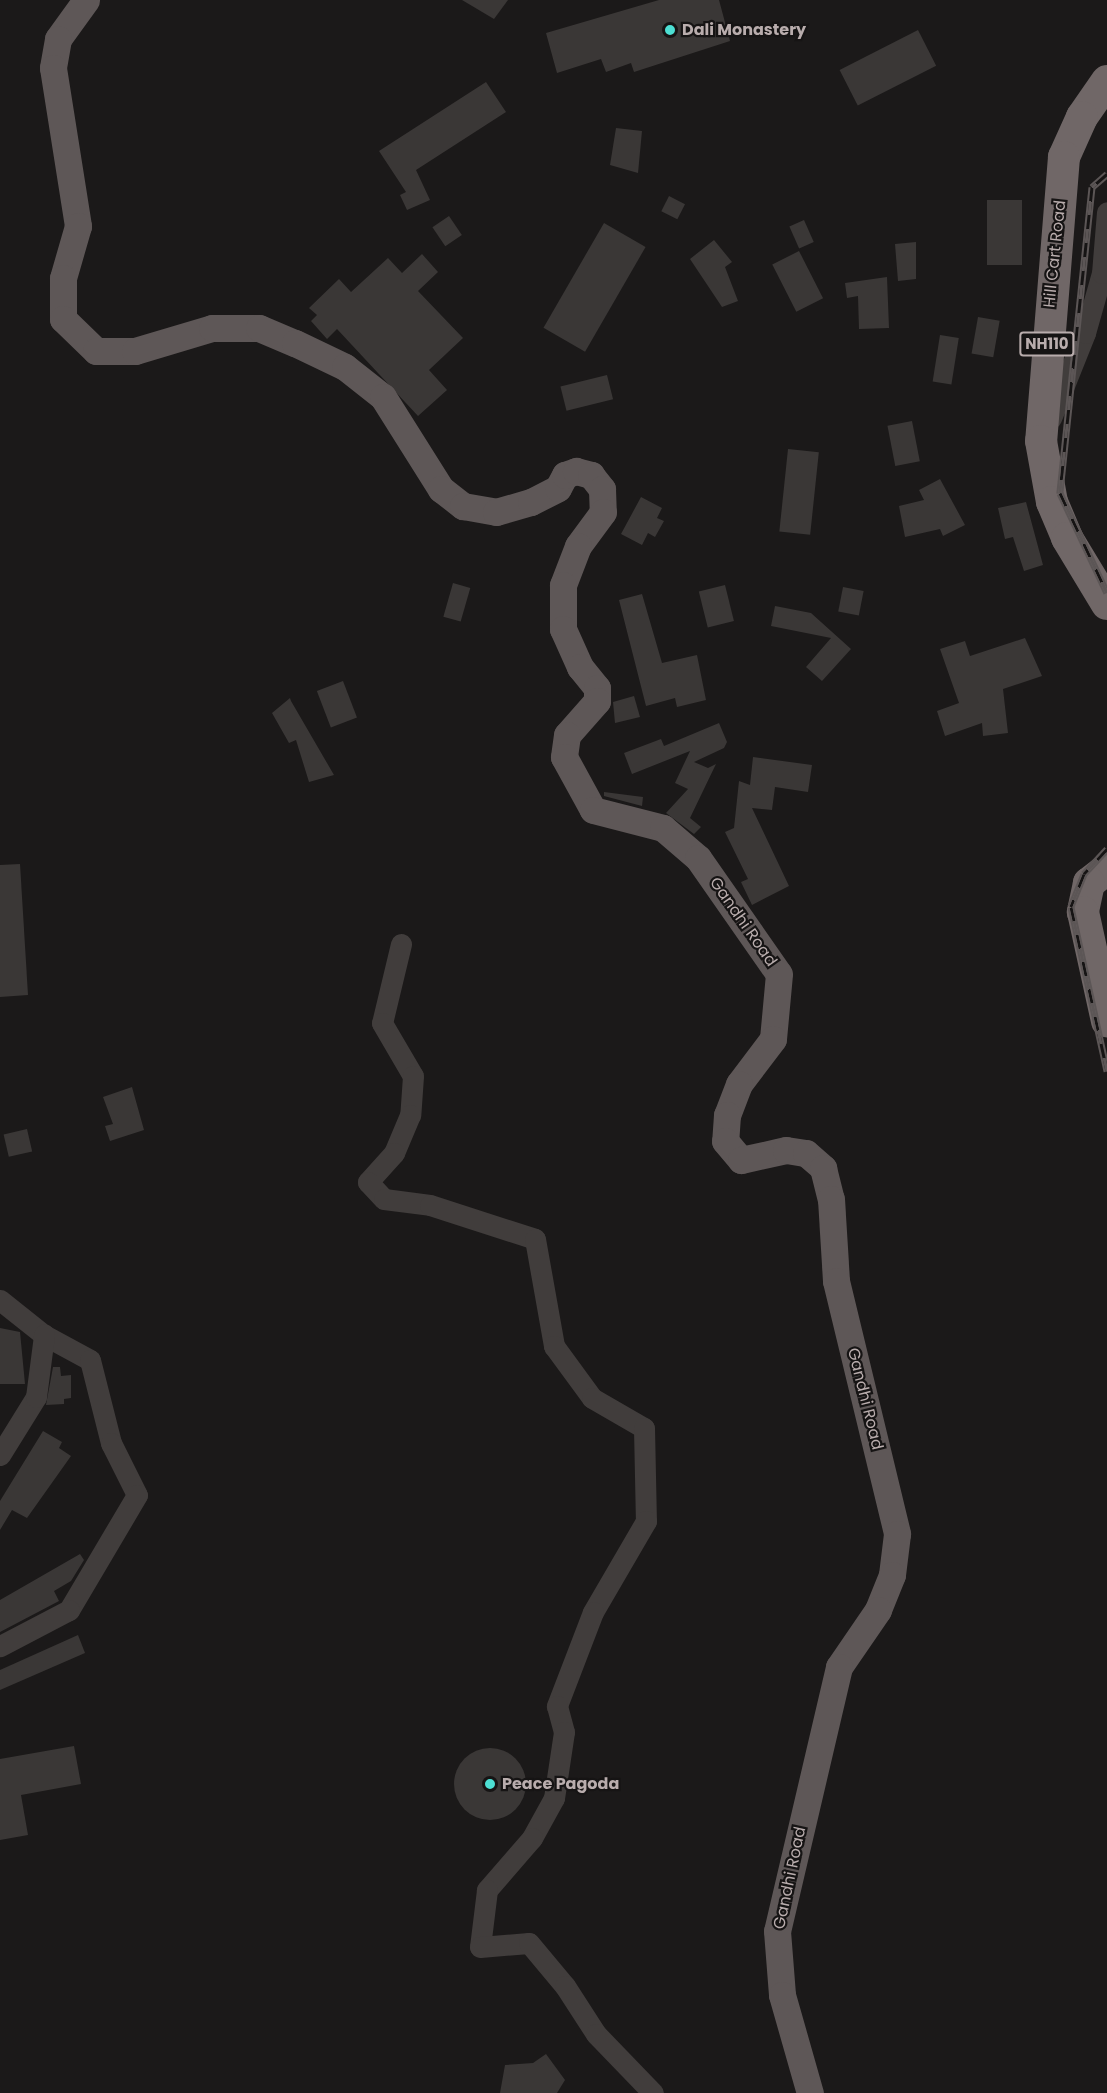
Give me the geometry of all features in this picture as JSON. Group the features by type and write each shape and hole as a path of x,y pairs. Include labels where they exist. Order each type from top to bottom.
{"highway":[{"name":"Hill Cart Road","path":"1107,81 1082,117 1064,157 1041,441 1056,511 1107,604"},
{"path":"1107,869 1089,883 1083,912 1107,1021"}],"main road":[{"name":"Gandhi Road","path":"86,0 58,39 53,68 78,226 63,278 63,319 96,351 135,351 212,327 259,328 305,348 345,367 383,398 441,489 463,506 496,512 531,502 576,471 591,474 602,489 603,512 578,546 563,585 563,629 580,667 597,688 597,701 567,735 564,757 593,810 663,828 698,858 779,974 773,1039 739,1084 727,1114 725,1141 741,1160 786,1150 806,1153 823,1168 831,1199 836,1281 897,1534 892,1575 878,1610 839,1667 777,1931 782,1995 810,2093"}],"street":[{"path":"1041,441 1085,333 1102,273 1107,212"},
{"path":"401,944 382,1023 413,1076 410,1115 394,1153 368,1182 384,1199 430,1205 535,1239 554,1346 592,1398 644,1428 646,1521 593,1612 557,1706 564,1732 554,1798 532,1839 487,1890 480,1947 529,1943 565,1986 596,2034 653,2093"},
{"path":"0,1300 44,1335 90,1360 111,1443 137,1495 69,1610 0,1646"},
{"path":"0,1455 36,1397 44,1335"}],"building":[{"path":"462,0 508,0 494,19"},
{"path":"659,0 719,0 730,41 634,72 631,63 606,72 601,59 557,73 546,33"},
{"path":"918,30 936,66 858,106 840,70"},
{"path":"486,82 506,112 416,170 430,200 407,210 400,195 406,192 379,151"},
{"path":"616,128 642,131 638,173 610,165"},
{"path":"669,196 685,204 677,219 661,211"},
{"path":"987,200 1022,200 1022,265 987,265"},
{"path":"449,216 462,235 445,246 432,227"},
{"path":"804,220 814,242 799,248 789,227"},
{"path":"604,223 646,247 585,352 544,328"},
{"path":"714,240 732,262 725,267 738,301 722,307 690,259"},
{"path":"916,242 916,279 898,281 895,244"},
{"path":"799,251 823,298 796,312 772,265"},
{"path":"422,254 438,272 418,291 463,338 429,370 447,390 418,416 337,329 327,339 311,321 317,315 309,308 339,279 351,292 388,258 402,273"},
{"path":"887,277 889,328 859,329 858,296 847,298 845,283"},
{"path":"978,317 1000,321 993,357 972,353"},
{"path":"940,335 959,338 951,384 933,381"},
{"path":"607,375 613,399 566,411 560,387"},
{"path":"912,421 920,461 895,466 887,426"},
{"path":"788,449 819,452 810,535 779,532"},
{"path":"940,479 965,525 943,536 940,529 905,537 899,506 924,500 919,490"},
{"path":"641,497 662,508 657,518 664,521 655,537 648,533 642,545 621,534"},
{"path":"1026,502 1043,565 1024,571 1013,537 1005,539 998,508"},
{"path":"453,583 470,588 461,622 443,617"},
{"path":"725,585 734,621 708,627 699,592"},
{"path":"843,587 864,591 859,616 838,612"},
{"path":"642,594 662,663 697,655 706,700 677,707 675,698 646,706 619,600"},
{"path":"775,606 811,613 851,649 822,681 806,667 831,638 771,626"},
{"path":"1025,638 1042,676 1003,689 1008,733 983,736 982,723 945,736 937,711 959,703 940,649 965,641 970,656"},
{"path":"343,681 357,717 331,727 317,691"},
{"path":"634,696 640,717 615,723 613,702"},
{"path":"290,698 334,775 309,782 296,740 289,743 272,713"},
{"path":"719,723 727,742 724,748 694,762 708,768 716,764 690,818 701,827 694,834 666,813 688,789 675,783 690,751 632,774 624,753 661,739 664,746"},
{"path":"753,757 812,765 808,792 775,787 772,810 752,808 789,886 752,905 741,882 748,879 725,832 734,828 739,781 750,785"},
{"path":"604,792 643,797 642,806 604,796"},
{"path":"20,864 28,995 0,997 0,865"},
{"path":"132,1087 144,1130 110,1141 105,1126 113,1124 103,1097"},
{"path":"27,1129 32,1151 9,1157 4,1134"},
{"path":"0,1328 20,1332 25,1384 0,1384"},
{"path":"53,1367 60,1367 61,1376 71,1375 71,1398 64,1399 64,1404 46,1405"},
{"path":"43,1431 62,1442 59,1448 71,1456 27,1518 12,1510 0,1530 0,1501"},
{"path":"80,1554 84,1560 71,1581 54,1591 59,1601 0,1632 0,1600"},
{"path":"78,1635 85,1653 0,1690 0,1670"},
{"path":"74,1746 81,1784 21,1795 28,1835 0,1840 0,1759"},
{"name":"Peace Pagoda","path":"490,1748 510,1754 520,1764 526,1784 520,1804 510,1814 490,1820 470,1814 460,1804 454,1784 460,1764 470,1754"},
{"path":"546,2054 565,2080 557,2093 500,2093 505,2065 533,2063"}],"railway":[{"path":"1107,174 1092,187 1060,493 1107,593"},
{"path":"1107,849 1084,874 1071,907 1107,1071"}],"place":[{"name":"Dali Monastery","path":"670,30"},
{"name":"Peace Pagoda","path":"490,1784"}]}
